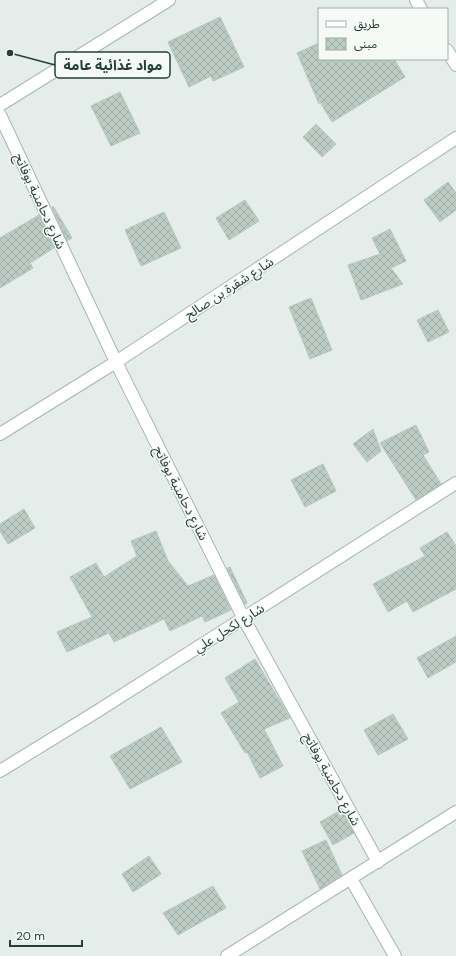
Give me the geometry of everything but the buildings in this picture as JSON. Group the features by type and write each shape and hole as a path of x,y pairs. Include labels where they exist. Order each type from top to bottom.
{"street":[{"path":"0,105 169,0"},
{"path":"448,52 456,65"},
{"name":"شارع دحامنية بوفاتح","path":"0,115 116,362 244,619 378,862"},
{"name":"شارع شقرة بن صالح","path":"0,434 116,362 456,138"},
{"name":"شارع لكحل علي","path":"0,770 244,619 456,483"},
{"path":"227,956 456,812"},
{"path":"351,879 395,956"}],"place":[{"name":"مواد غذائية عامة","path":"10,53"}]}
